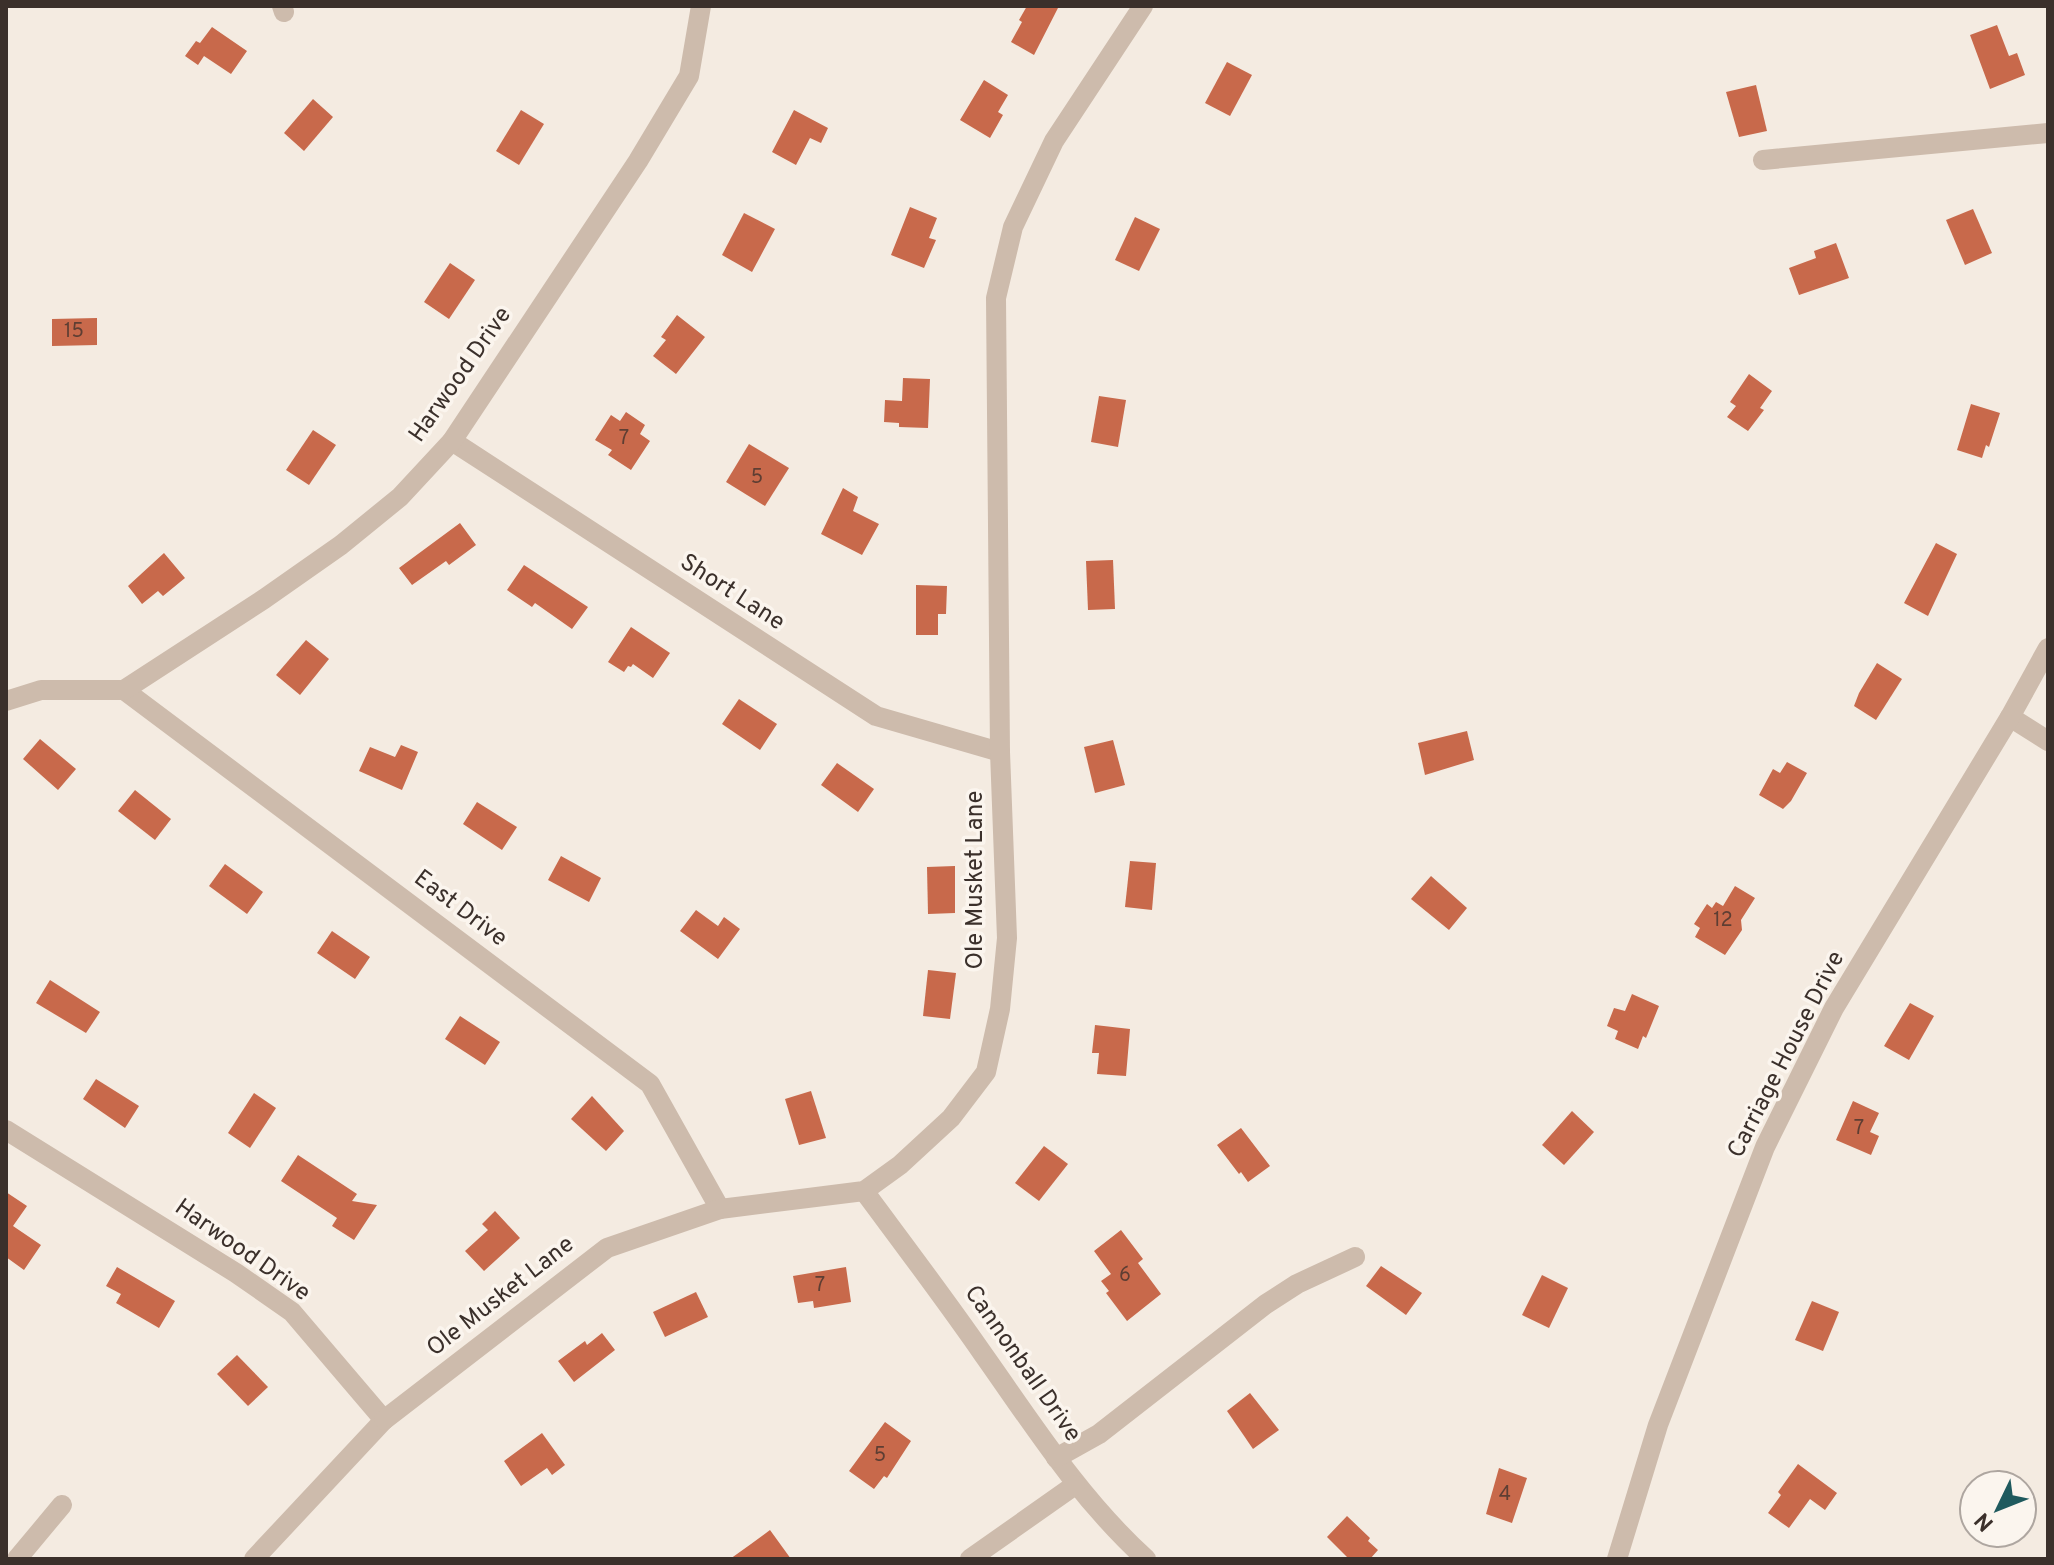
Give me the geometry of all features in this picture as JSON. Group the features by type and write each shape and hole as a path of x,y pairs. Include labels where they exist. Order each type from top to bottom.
{"street":[{"name":"Harwood Drive","path":"124,690 341,545 400,497 452,441 638,161 689,76 701,6"},
{"name":"Ole Musket Lane","path":"384,1420 607,1248 720,1209 864,1191 900,1165 951,1118 986,1072 1000,1009 1007,938 1000,752 996,298 1013,227 1054,141 1143,6"},
{"path":"1763,160 2048,133"},
{"name":"Short Lane","path":"452,441 876,716 1000,752"},
{"name":"Carriage House Drive","path":"1617,1559 1658,1425 1765,1147 1834,1008 2010,717 2048,648"},
{"path":"6,701 41,690 124,690"},
{"name":"East Drive","path":"124,690 650,1084 720,1209"},
{"path":"2010,717 2048,741"},
{"name":"Harwood Drive","path":"6,1130 236,1273 292,1312 384,1420"},
{"name":"Cannonball Drive","path":"864,1191 1075,1485 1114,1530 1146,1559"},
{"path":"1056,1458 1099,1434 1266,1304 1297,1284 1355,1257"},
{"path":"254,1559 384,1420"},
{"path":"970,1559 1075,1485"},
{"path":"17,1559 62,1505"}],"building":[{"path":"1027,6 1059,6 1034,55 1011,42"},
{"path":"1997,25 2009,56 2017,53 2025,75 1990,89 1970,35"},
{"path":"212,27 247,51 231,74 204,56 198,65 185,56"},
{"path":"1227,62 1252,75 1230,116 1205,103"},
{"path":"984,80 1008,95 998,112 1003,115 990,138 960,120"},
{"path":"1756,85 1767,131 1739,137 1726,92"},
{"path":"313,99 333,117 304,151 284,133"},
{"path":"521,110 544,124 519,165 496,151"},
{"path":"794,110 828,128 821,143 810,138 796,165 772,152"},
{"path":"910,207 937,218 929,238 936,240 924,268 891,255"},
{"path":"1973,209 1992,253 1965,265 1946,220"},
{"path":"744,213 775,229 752,272 722,255"},
{"path":"1135,217 1160,229 1139,271 1115,260"},
{"path":"1836,243 1849,278 1799,295 1789,268 1816,258 1814,251"},
{"path":"450,263 475,280 449,319 424,302"},
{"path":"677,315 705,337 676,374 653,356 666,340 661,337"},
{"path":"97,318 97,345 52,346 52,319"},
{"path":"1749,374 1772,391 1760,408 1764,410 1748,431 1727,417 1736,406 1730,402"},
{"path":"903,378 930,379 928,428 899,427 899,423 884,422 885,400 902,401"},
{"path":"1099,396 1126,400 1118,447 1091,442"},
{"path":"1971,404 2000,413 1989,447 1986,445 1982,458 1957,450"},
{"path":"626,412 645,425 640,434 650,441 631,470 608,455 612,450 595,440 611,415 620,421"},
{"path":"313,430 336,445 309,485 286,470"},
{"path":"749,444 789,468 765,506 726,482"},
{"path":"843,488 858,497 853,511 879,524 862,555 821,534"},
{"path":"460,523 476,545 449,565 446,561 412,585 399,568"},
{"path":"1936,543 1957,554 1928,616 1904,603"},
{"path":"164,553 185,578 163,596 158,591 142,604 128,586"},
{"path":"1113,560 1115,609 1088,610 1086,561"},
{"path":"524,565 588,607 572,629 535,603 532,607 507,590"},
{"path":"916,585 947,586 946,614 938,614 938,635 916,635"},
{"path":"631,627 670,653 653,678 633,664 624,672 608,662"},
{"path":"306,640 329,659 300,695 276,675"},
{"path":"1877,663 1902,679 1876,720 1854,706"},
{"path":"739,699 777,724 760,750 722,724"},
{"path":"1467,731 1474,760 1425,775 1418,743"},
{"path":"40,739 76,769 58,790 23,759"},
{"path":"1113,740 1125,785 1095,793 1084,747"},
{"path":"401,745 418,752 402,790 359,771 370,747 395,757"},
{"path":"1787,762 1807,773 1783,809 1759,795 1773,769 1780,773"},
{"path":"837,763 874,789 858,812 821,785"},
{"path":"135,790 171,819 155,840 118,811"},
{"path":"477,802 517,827 502,850 463,824"},
{"path":"561,856 601,878 589,902 548,880"},
{"path":"1130,861 1156,863 1152,910 1125,907"},
{"path":"225,864 263,892 247,914 209,886"},
{"path":"955,866 955,913 928,914 927,867"},
{"path":"1431,876 1467,908 1449,930 1411,899"},
{"path":"1735,886 1755,898 1741,920 1742,930 1725,955 1695,937 1700,928 1694,924 1707,904 1712,908 1716,902 1723,906"},
{"path":"696,910 718,926 724,917 740,929 718,959 680,931"},
{"path":"332,931 370,957 355,979 317,953"},
{"path":"928,970 956,973 950,1019 923,1016"},
{"path":"50,980 100,1012 86,1033 36,1003"},
{"path":"1632,994 1659,1006 1638,1049 1615,1039 1618,1031 1607,1026 1614,1008 1625,1011"},
{"path":"1910,1003 1934,1016 1909,1060 1884,1046"},
{"path":"460,1016 500,1042 485,1065 445,1039"},
{"path":"1095,1025 1130,1029 1126,1076 1097,1074 1099,1053 1092,1053"},
{"path":"96,1079 139,1106 125,1128 83,1099"},
{"path":"811,1091 826,1138 799,1145 785,1099"},
{"path":"254,1093 276,1108 250,1148 228,1133"},
{"path":"592,1096 624,1131 606,1151 571,1119"},
{"path":"1853,1101 1879,1113 1870,1132 1879,1136 1871,1155 1836,1140"},
{"path":"1572,1111 1594,1132 1564,1165 1542,1145"},
{"path":"1241,1128 1270,1166 1248,1182 1217,1145"},
{"path":"1044,1146 1068,1164 1039,1201 1015,1183"},
{"path":"298,1155 357,1194 352,1201 377,1205 354,1240 332,1226 337,1218 281,1181"},
{"path":"6,1192 27,1206 13,1226 41,1245 24,1270 6,1257"},
{"path":"495,1211 520,1238 484,1271 465,1251 488,1230 482,1224"},
{"path":"1121,1230 1143,1259 1138,1263 1161,1294 1127,1321 1106,1293 1109,1291 1101,1281 1111,1274 1094,1251"},
{"path":"1381,1266 1422,1293 1406,1315 1366,1286"},
{"path":"117,1267 175,1301 159,1328 116,1303 121,1294 106,1286"},
{"path":"846,1267 851,1302 814,1308 813,1301 798,1303 793,1276"},
{"path":"1542,1275 1568,1288 1549,1328 1522,1315"},
{"path":"696,1292 708,1317 665,1337 653,1312"},
{"path":"1812,1301 1839,1312 1823,1351 1795,1340"},
{"path":"602,1333 615,1350 574,1382 558,1361"},
{"path":"237,1355 268,1387 248,1406 217,1374"},
{"path":"1250,1393 1279,1430 1253,1449 1227,1411"},
{"path":"885,1422 911,1441 887,1478 884,1476 874,1489 849,1471"},
{"path":"542,1433 565,1465 552,1475 547,1468 521,1486 504,1461"},
{"path":"1798,1464 1837,1493 1825,1510 1810,1499 1789,1528 1768,1513 1781,1495 1778,1492"},
{"path":"1499,1468 1527,1478 1512,1523 1486,1514"},
{"path":"1347,1516 1378,1550 1370,1559 1349,1559 1327,1537"},
{"path":"770,1530 791,1559 730,1559 751,1544"}]}
